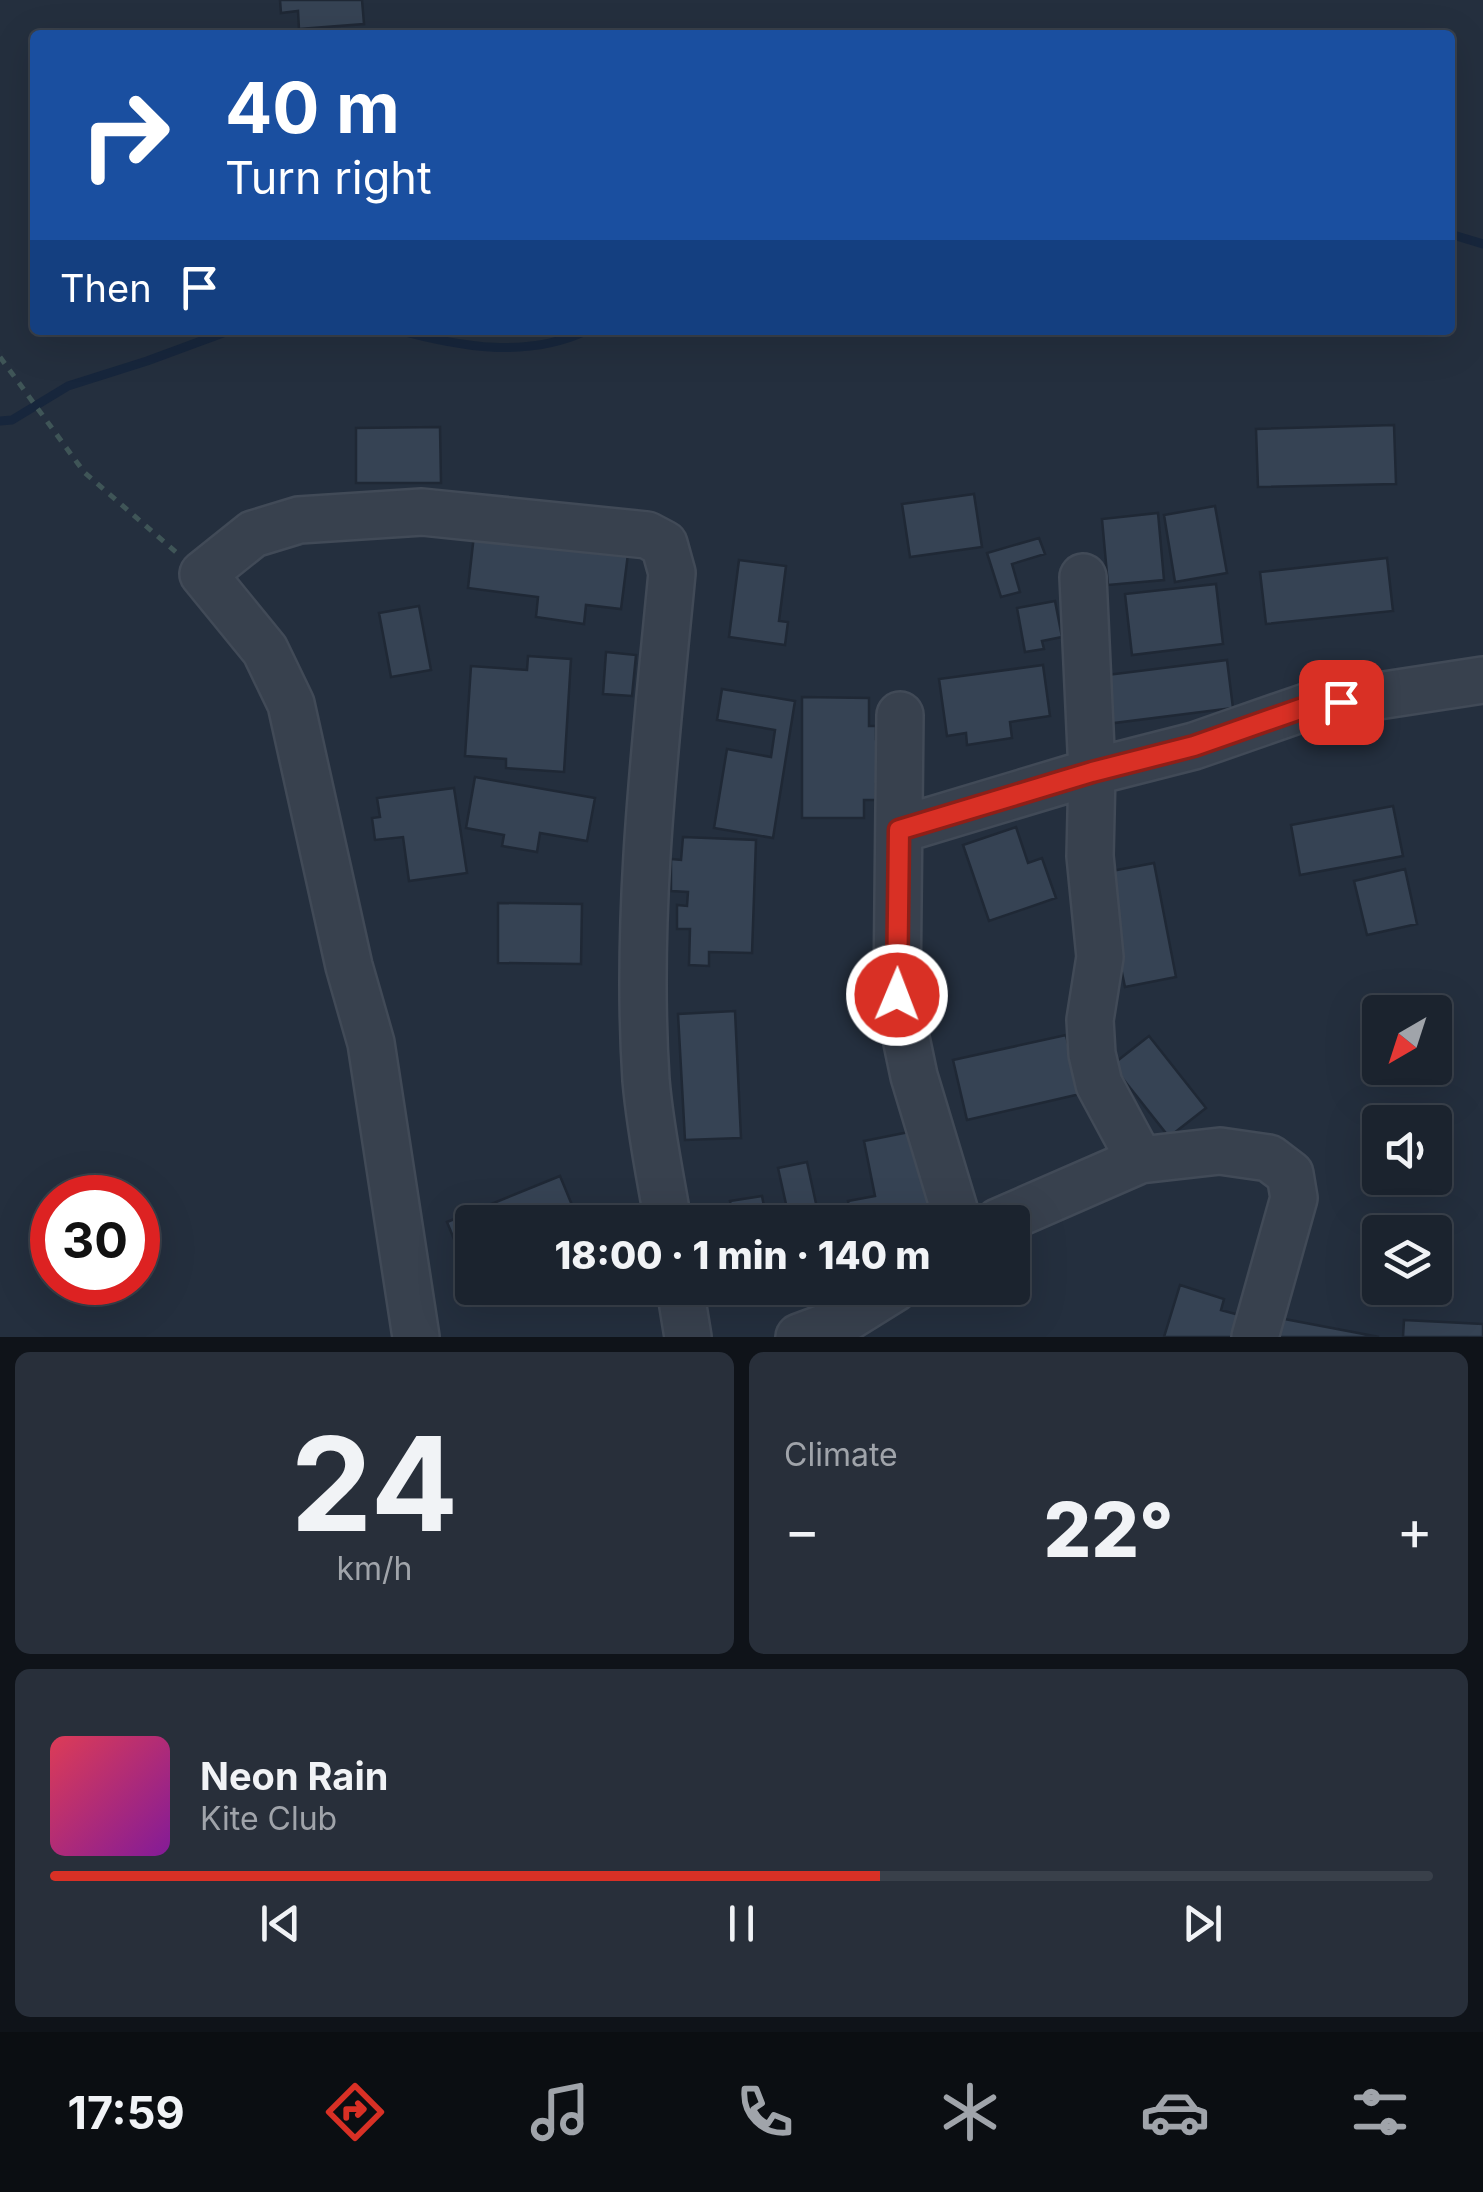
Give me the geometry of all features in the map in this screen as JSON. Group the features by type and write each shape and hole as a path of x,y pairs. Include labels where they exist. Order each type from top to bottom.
{"street":[{"path":"416,1337 371,1043 349,966 291,704 265,650 203,574 253,534 299,520 422,512 648,535 664,544 672,573 653,770 644,963 646,1080 665,1205"},
{"path":"1083,578 1092,772 1090,856 1100,957 1090,1020 1092,1054 1099,1084 1140,1160"},
{"path":"899,830 1194,746 1306,707 1483,680"},
{"path":"900,715 897,995 914,1076 953,1205"},
{"path":"1030,1208 1140,1160 1220,1151 1268,1158 1290,1174 1294,1198 1255,1337"},
{"path":"683,1305 688,1337"},
{"path":"799,1337 842,1321 867,1305"}],"path":[{"path":"0,357 84,472 155,537 203,574"}],"building":[{"path":"280,0 362,0 364,24 299,29 298,11 281,13"},
{"path":"1394,425 1396,484 1258,487 1256,429"},
{"path":"440,427 441,483 356,483 356,428"},
{"path":"974,494 982,547 910,557 902,504"},
{"path":"1215,506 1227,573 1175,582 1164,515"},
{"path":"1158,513 1164,580 1108,585 1102,519"},
{"path":"475,526 629,546 621,609 586,605 584,624 536,617 538,597 468,588"},
{"path":"1039,538 1045,554 1012,564 1020,592 1001,597 987,553"},
{"path":"1387,558 1393,611 1266,624 1260,572"},
{"path":"739,560 786,566 779,621 788,622 785,645 729,637"},
{"path":"1216,584 1223,644 1132,655 1125,594"},
{"path":"1055,601 1062,637 1042,641 1044,649 1025,652 1017,608"},
{"path":"419,606 431,670 391,677 379,613"},
{"path":"606,652 636,655 632,696 603,694"},
{"path":"528,656 571,659 564,772 506,768 506,759 465,756 471,666 527,670"},
{"path":"1227,660 1233,708 1106,724 1099,676"},
{"path":"1043,665 1050,716 1010,722 1012,738 967,745 966,733 947,736 939,679"},
{"path":"722,689 795,701 773,838 714,828 727,749 771,757 775,730 717,720"},
{"path":"802,697 869,698 869,726 876,726 876,739 890,739 890,784 876,784 876,800 864,800 864,818 802,818"},
{"path":"475,777 595,798 587,841 540,833 537,852 502,846 504,835 466,828"},
{"path":"454,788 467,873 409,881 403,837 375,840 372,818 380,817 377,798"},
{"path":"1393,806 1403,856 1300,875 1291,825"},
{"path":"1016,827 1028,863 1042,858 1056,898 989,921 963,845"},
{"path":"683,837 756,840 752,953 709,952 709,966 689,965 690,929 677,929 677,905 687,906 688,892 671,891 671,859 681,860"},
{"path":"1154,863 1176,977 1125,987 1101,873"},
{"path":"1405,869 1417,924 1367,935 1354,881"},
{"path":"498,903 582,904 581,964 498,963"},
{"path":"735,1011 741,1138 685,1140 678,1014"},
{"path":"1066,1035 1080,1094 967,1120 953,1060"},
{"path":"1149,1036 1206,1108 1169,1137 1112,1065"},
{"path":"914,1131 929,1205 849,1205 848,1201 875,1196 864,1141"},
{"path":"807,1162 816,1205 786,1205 778,1168"},
{"path":"560,1176 572,1205 489,1205"},
{"path":"762,1196 764,1205 731,1205 730,1201"},
{"path":"455,1219 455,1242 447,1222"},
{"path":"1180,1285 1224,1299 1221,1310 1243,1316 1237,1337 1164,1337"},
{"path":"1274,1317 1379,1337 1270,1337"},
{"path":"1404,1320 1483,1324 1483,1337 1403,1337"}],"waterway":[{"path":"1455,236 1483,244"},
{"path":"0,421 12,420 68,386 217,335"},
{"path":"419,335 493,347 541,345 575,335"}],"route":[{"path":"897,995 899,830 1194,746 1306,707 1341,702"}]}
